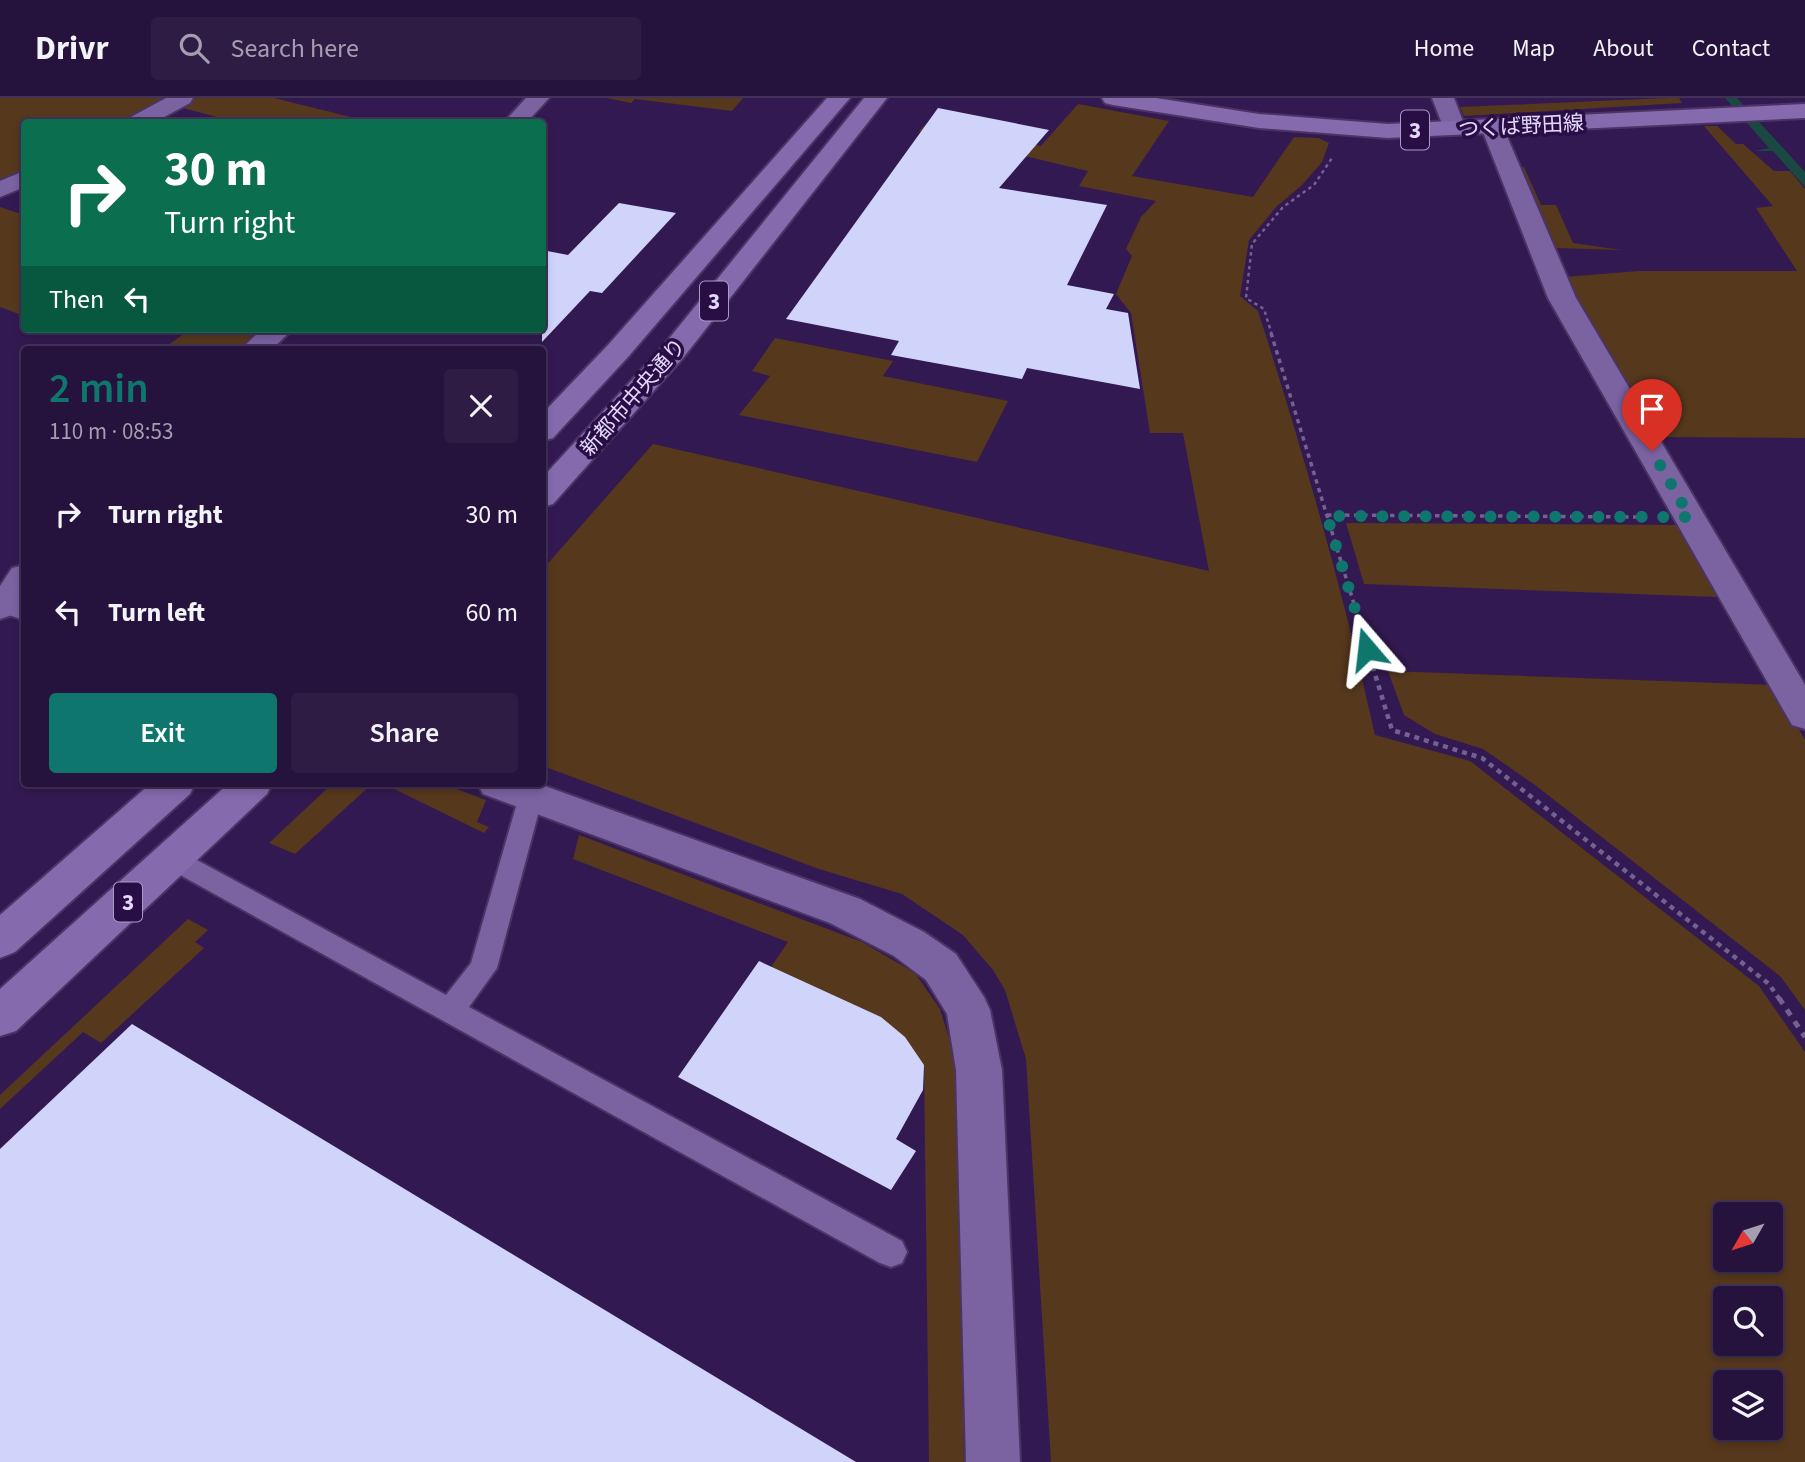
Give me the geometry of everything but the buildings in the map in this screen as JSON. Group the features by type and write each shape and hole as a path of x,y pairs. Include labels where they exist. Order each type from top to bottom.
{"main road":[{"name":"新都市中央通り","path":"546,428 627,341 839,98"},
{"name":"新都市中央通り","path":"546,493 592,446 664,363 876,98"},
{"name":"つくば野田線","path":"1113,98 1246,119 1388,131 1805,111"},
{"name":"3","path":"0,940 173,787"},
{"name":"3","path":"0,1017 250,787"}],"street":[{"path":"144,119 182,98"},
{"path":"518,119 538,98"},
{"path":"1443,98 1454,129"},
{"path":"1492,127 1562,298 1805,716"},
{"path":"0,190 21,180"},
{"path":"259,346 274,333"},
{"path":"514,790 845,911 909,944 941,967 968,1010 979,1070 993,1462"}],"lane":[{"path":"451,1010 483,968 514,790"},
{"path":"173,859 891,1252"}],"path":[{"path":"1342,129 1331,164 1314,185 1283,207 1252,244 1246,298 1264,309 1392,730 1482,758 1769,984 1805,1037"},
{"path":"1327,516 1690,517"}],"shaded area":[{"path":"0,98 168,98 127,119 21,119 21,171 0,181"},
{"path":"196,98 274,98 359,119 225,119 179,107"},
{"path":"607,98 743,98 732,111 635,99 631,103"},
{"path":"1679,98 1682,103 1464,116 1460,107"},
{"path":"1725,98 1737,98 1805,172 1805,187 1773,151 1755,151 1769,148"},
{"path":"1078,104 1169,121 1132,176 1253,197 1294,137 1319,138 1329,143 1322,162 1302,185 1276,207 1249,240 1240,296 1258,311 1275,364 1336,574 1375,735 1470,761 1759,986 1805,1052 1805,1462 1051,1462 1026,1059 1005,990 993,970 963,935 902,894 819,869 546,767 546,566 653,444 1209,571 1183,433 1150,433 1131,313 1116,294 1132,256 1126,249 1141,217 1156,201 1079,186 1088,171 919,131 927,123 1041,146"},
{"path":"1704,126 1717,126 1736,144 1743,144 1774,171 1790,171 1805,189 1805,438 1654,437 1564,277 1639,271 1797,271 1756,208 1773,206"},
{"path":"1524,167 1541,205 1556,205 1573,243 1621,250 1554,248 1518,168"},
{"path":"0,207 21,214 21,315 0,307"},
{"path":"185,333 257,333 242,346 167,346"},
{"path":"775,338 893,361 883,376 1008,401 977,462 739,415 770,376 752,371"},
{"path":"1346,523 1683,525 1717,597 1364,584"},
{"path":"1388,671 1774,685 1805,740 1805,1010 1780,976 1535,785 1483,749 1435,734 1404,715"},
{"path":"329,787 369,787 295,854 269,843"},
{"path":"390,787 451,787 486,800 477,822 489,827 484,833"},
{"path":"579,835 862,942 915,973 940,1009 956,1061 964,1462 929,1462 924,1065 881,1017 771,967 788,942 573,859"},
{"path":"188,919 208,930 195,942 204,948 101,1043 83,1032 0,1109 0,1095"}],"route":[{"path":"1367,649 1327,516 1690,517 1652,451"}]}
